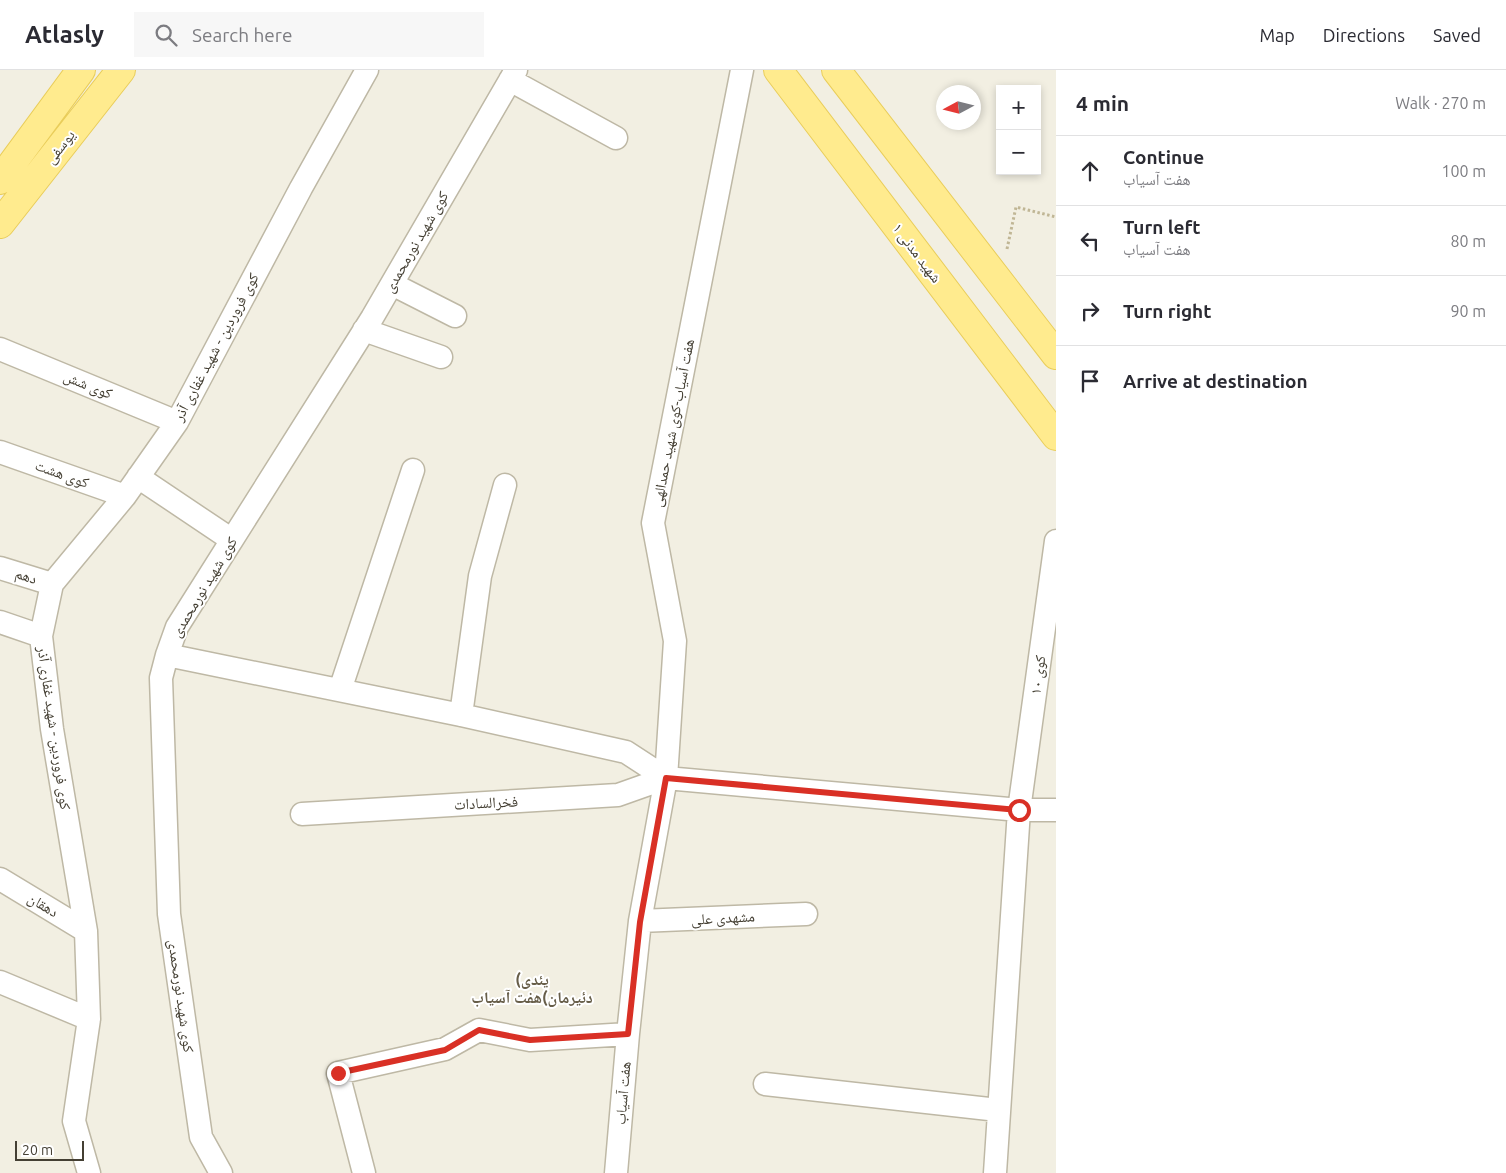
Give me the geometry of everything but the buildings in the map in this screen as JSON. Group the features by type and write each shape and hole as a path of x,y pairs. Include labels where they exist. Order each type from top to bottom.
{"main road":[{"name":"یوسفی","path":"4,168 81,70"},
{"name":"یوسفی","path":"0,224 121,70"},
{"name":"شهید مدنی ۱","path":"778,70 1056,436"},
{"path":"836,70 1056,355"}],"street":[{"name":"کوی فروردین - شهید غفاری آذر","path":"89,1173 74,1121 89,1019 86,931 52,729 40,636 52,584 124,496 177,422 301,188 367,70"},
{"name":"هفت آسیاب-کوی شهید حمدالهی","path":"666,778 675,641 653,523 742,70"},
{"path":"513,75 616,138"},
{"name":"کوی شهید نورمحمدی","path":"221,1173 201,1137 169,914 161,678 167,655 177,627 392,284 513,75"},
{"path":"392,284 455,316"},
{"path":"364,330 441,357"},
{"name":"کوی شش","path":"0,349 177,422"},
{"name":"کوی هشت","path":"0,452 124,496"},
{"path":"340,690 413,470"},
{"path":"138,476 232,540"},
{"path":"461,715 480,576 505,485"},
{"name":"کوی ۱۰","path":"995,1173 1019,810 1056,541"},
{"name":"دهم","path":"0,568 52,584"},
{"path":"0,622 40,636"},
{"path":"167,655 461,715 626,752 666,778 1019,810 1056,810"},
{"name":"فخرالسادات","path":"302,814 618,796 666,778"},
{"name":"هفت آسیاب","path":"616,1173 640,922 666,778"},
{"name":"دهقان","path":"0,879 86,931"},
{"name":"مشهدی علی","path":"640,922 806,914"},
{"path":"0,982 89,1019"},
{"path":"364,1173 338,1073 445,1050 479,1030 530,1040 628,1034"},
{"path":"765,1084 998,1110"}],"path":[{"path":"1000,284 1016,206 1056,217"}],"district":[{"name":"(یئدی دئیرمان)هفت آسیاب","path":"532,988"}],"route":[{"path":"338,1073 445,1050 479,1030 530,1040 628,1034 640,922 666,778 1019,810"}]}
